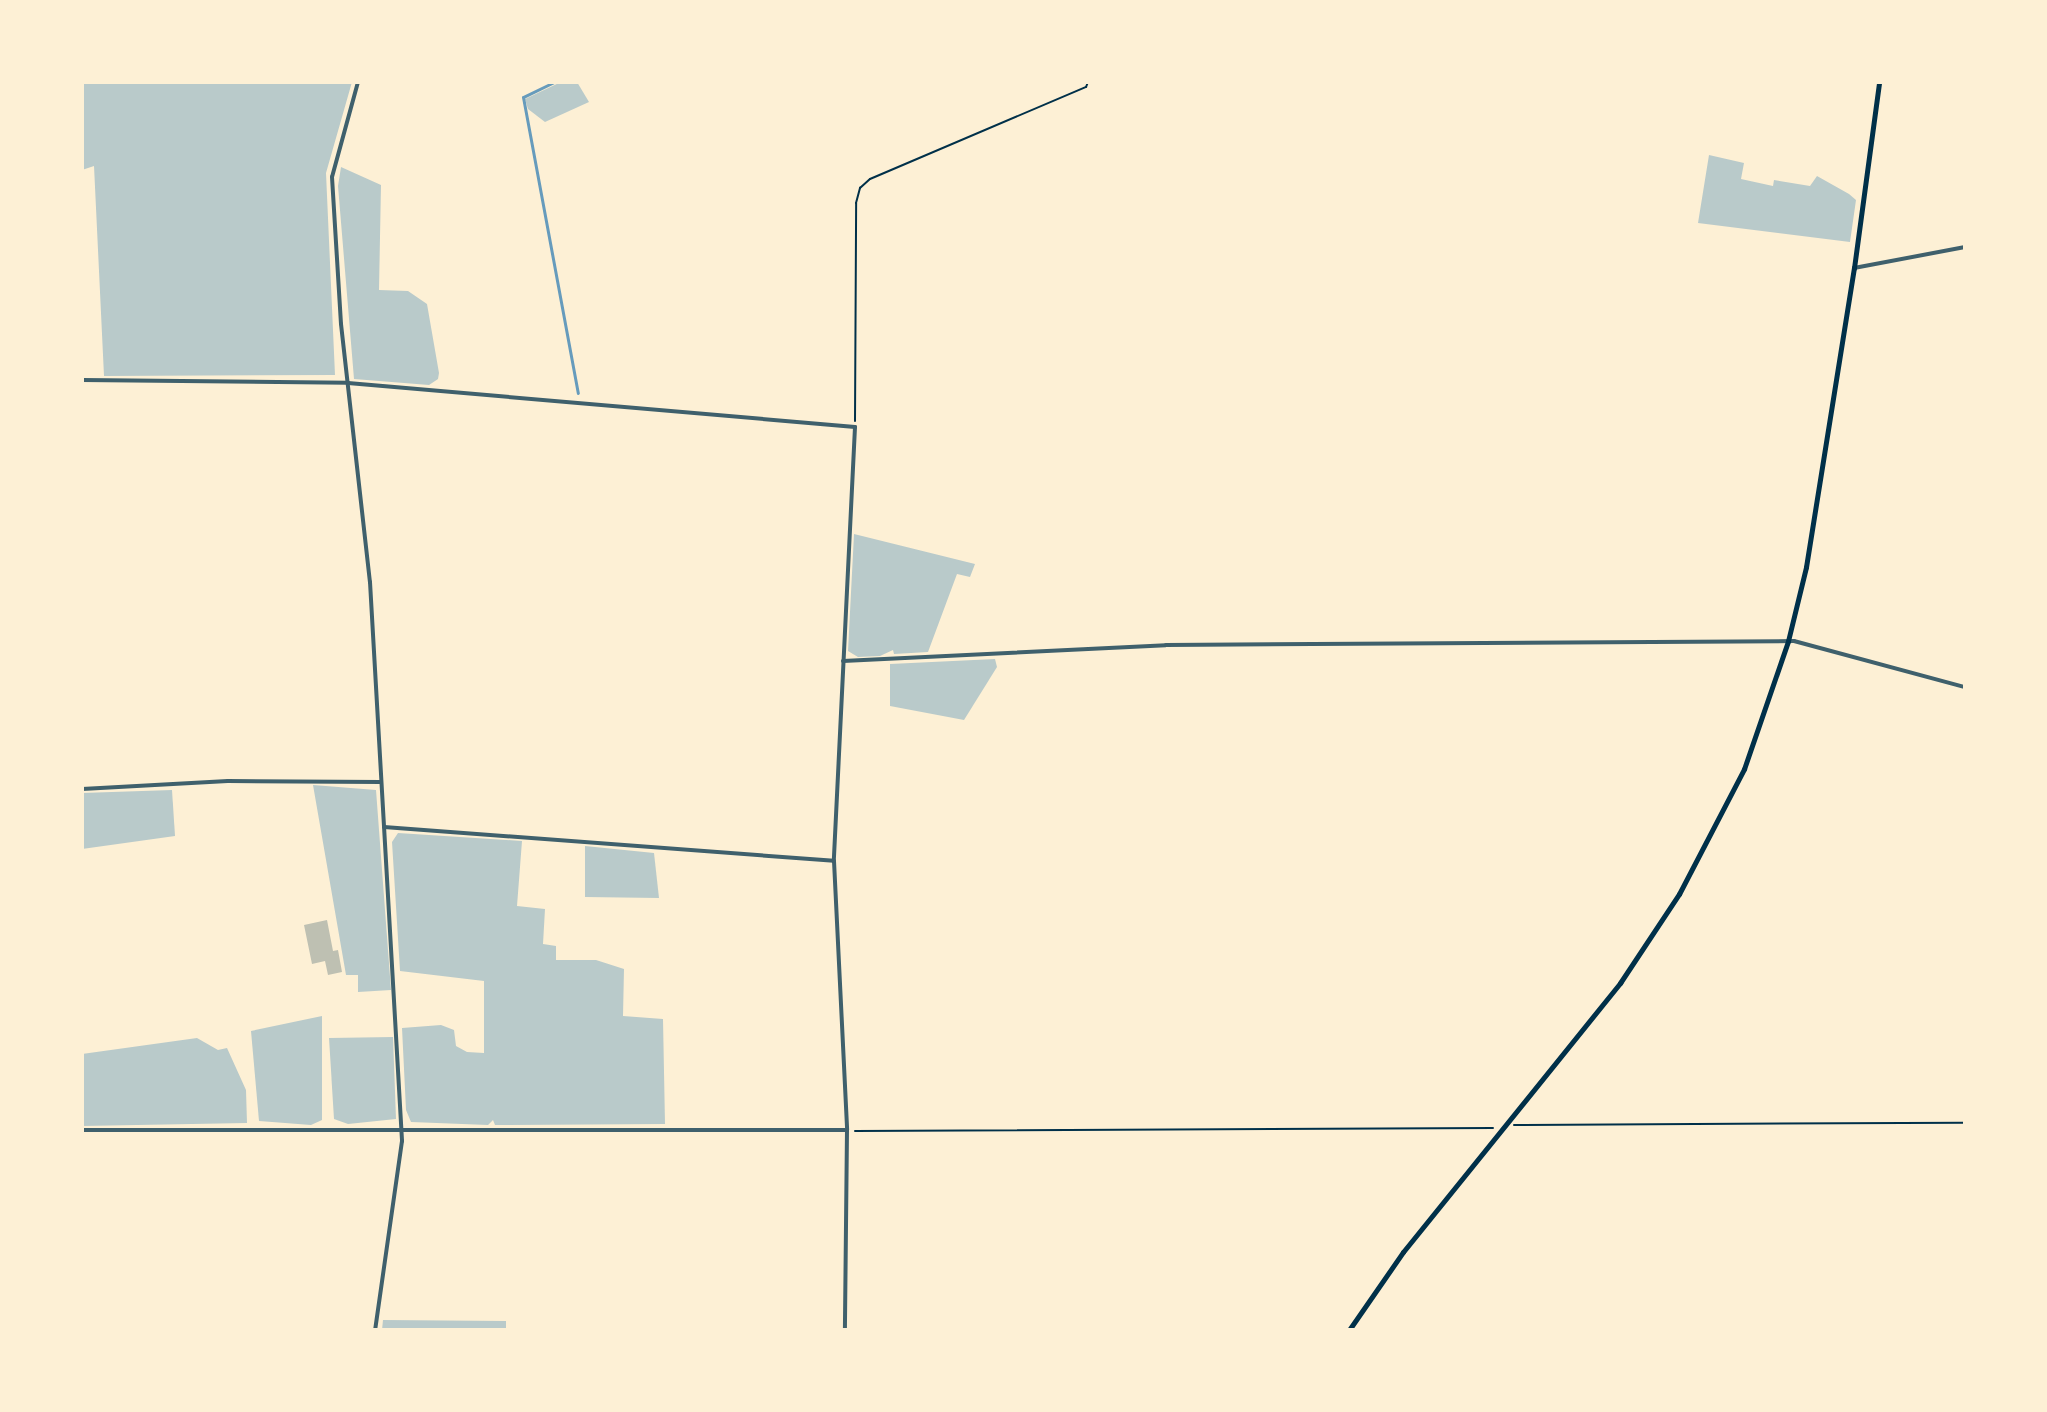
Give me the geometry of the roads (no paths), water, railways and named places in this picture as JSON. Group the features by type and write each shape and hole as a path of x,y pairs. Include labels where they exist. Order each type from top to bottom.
{"main road":[{"path":"1349,1330 1403,1252 1620,983 1679,894 1744,769 1788,641 1818,500 1879,82"}],"street":[{"path":"358,82 332,177 348,383 370,582 401,1129 375,1330"},
{"path":"1854,268 1965,247"},
{"path":"82,380 348,383 855,427 834,861 847,1130 845,1330"},
{"path":"843,661 1166,645 1788,641 1965,687"},
{"path":"82,789 228,781 381,782"},
{"path":"384,827 834,861"},
{"path":"82,1130 847,1130"}],"waterway":[{"path":"554,82 523,97 578,393"}]}
